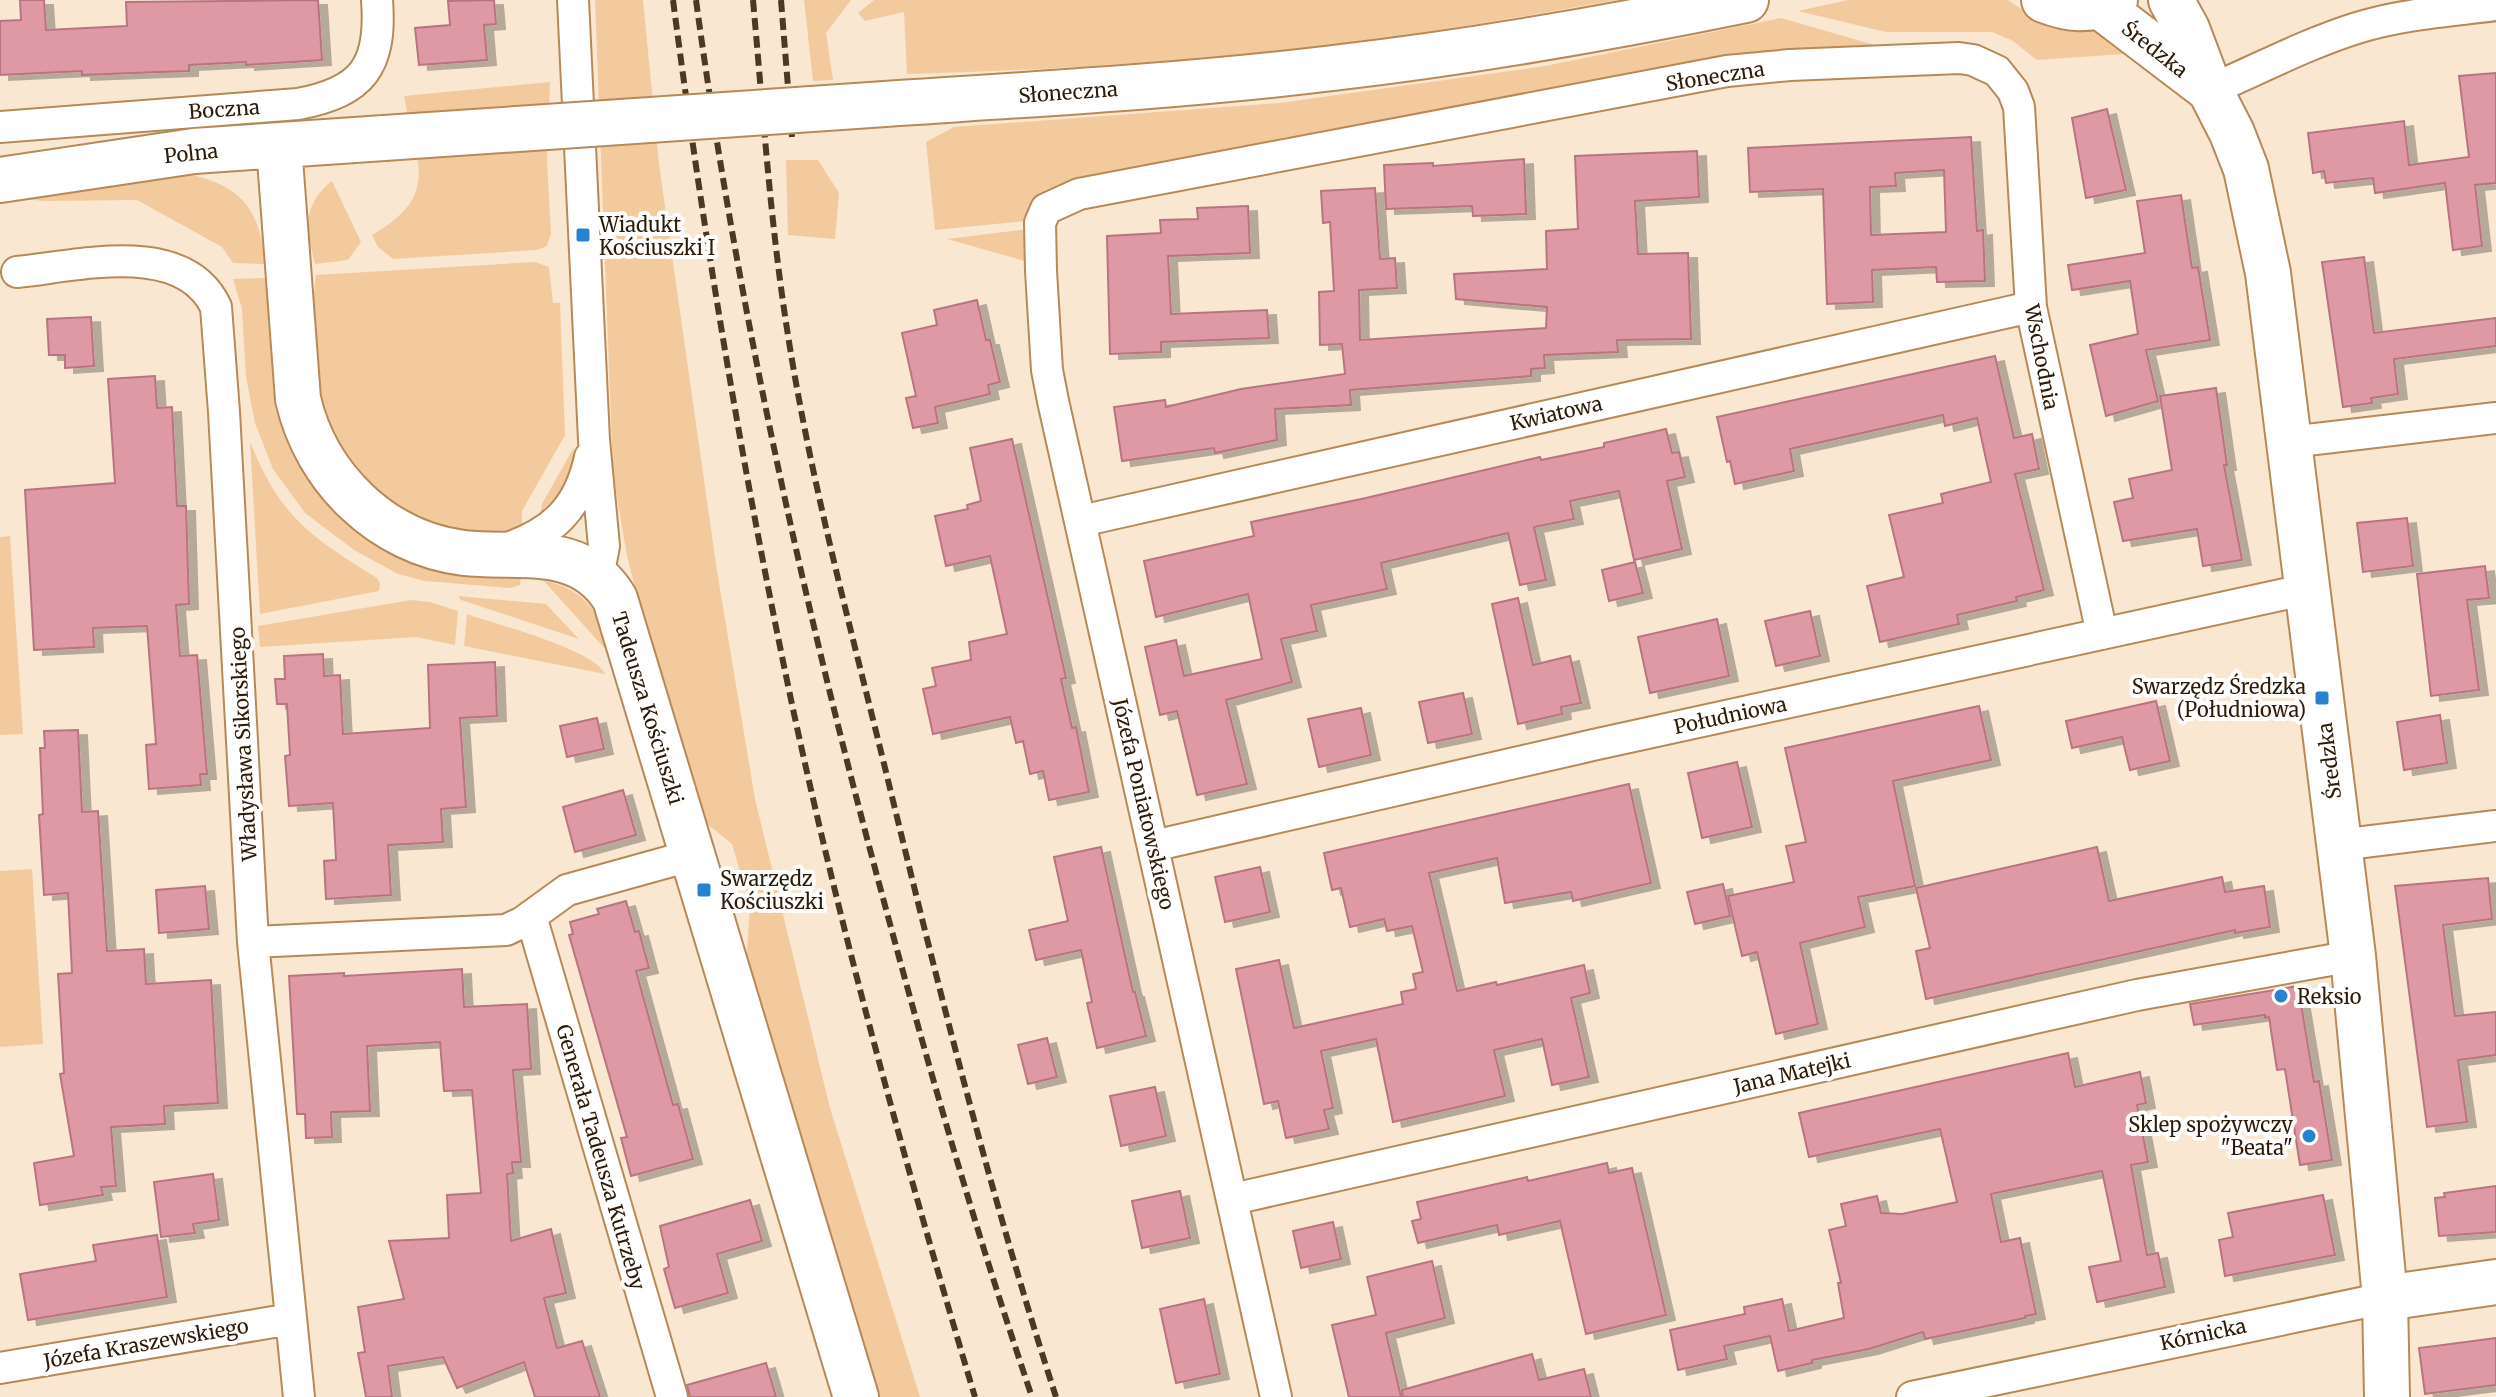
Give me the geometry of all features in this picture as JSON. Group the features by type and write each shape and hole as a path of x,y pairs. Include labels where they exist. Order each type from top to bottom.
{"street":[{"name":"Boczna","path":"0,127 298,104 326,98 357,82 369,64 376,33 377,0"},
{"path":"279,146 295,380 301,412 315,447 352,497 385,526 413,540 446,550 531,554 558,559 583,567 598,577 604,546 594,440 573,0"},
{"name":"Słoneczna","path":"384,138 1129,88 1333,68 1513,43 1746,0"},
{"path":"2044,0 2080,10 2108,3"},
{"name":"Średzka","path":"2171,0 2187,29 2210,90 2232,133 2260,228 2290,442 2353,956 2385,1298 2387,1397"},
{"name":"Średzka","path":"2108,3 2210,90"},
{"path":"2210,90 2281,57 2355,29 2413,15 2496,5"},
{"name":"Słoneczna","path":"1046,209 1079,194 1727,71 1790,65 1959,58 1989,66 2006,79"},
{"name":"Wschodnia","path":"2006,79 2019,107 2031,307 2102,634"},
{"name":"Polna","path":"0,180 194,151 384,138"},
{"name":"Józefa Poniatowskiego","path":"1046,209 1040,223 1047,370 1276,1397"},
{"name":"Władysława Sikorskiego","path":"17,272 125,262 156,263 182,270 193,277 208,291 216,307 253,942 299,1397"},
{"name":"Kwiatowa","path":"1081,521 2031,307"},
{"path":"2290,442 2496,418"},
{"path":"489,554 531,539 560,518 581,489 594,440"},
{"name":"Tadeusza Kościuszki","path":"598,577 609,589 619,610 856,1397"},
{"name":"Południowa","path":"1153,846 1593,745 2308,589"},
{"path":"2339,845 2496,826"},
{"path":"253,942 511,928 567,890 693,855"},
{"name":"Generała Tadeusza Kutrzeby","path":"531,916 672,1397"},
{"name":"Jana Matejki","path":"1233,1199 2137,995 2353,956"},
{"name":"Kórnicka","path":"1912,1397 2385,1298 2496,1282"},
{"name":"Józefa Kraszewskiego","path":"0,1368 291,1319"}],"shaded area":[{"path":"595,0 643,0 659,164 717,571 755,799 830,1108 920,1397 876,1397 746,965 750,906 732,844 701,819 669,722 627,556 613,474"},
{"path":"804,0 851,0 826,33 833,80 813,81"},
{"path":"874,0 1617,0 1412,34 1288,50 1098,66 907,74 904,12 865,21 858,13"},
{"path":"1848,0 2008,0 2039,21 2059,27 2104,31 2139,53 2037,60 2013,41 1992,32 1886,32 1798,11"},
{"path":"1781,18 1885,48 1058,195 1036,220 935,230 926,142 954,127 1279,103 1545,66"},
{"path":"550,82 547,161 551,234 547,246 537,250 393,259 378,247 372,235 409,205 419,174 404,96"},
{"path":"786,160 818,160 839,193 835,239 788,235"},
{"path":"172,170 212,181 240,197 257,223 265,264 233,263 222,247 137,200 45,201 0,197"},
{"path":"332,181 361,242 348,260 315,264 310,243 306,243 307,225 315,201"},
{"path":"1027,229 1025,261 947,239"},
{"path":"535,262 549,267 553,303 560,303 565,435 522,511 522,527 490,536 432,526 384,502 340,452 317,395 310,295 314,294 316,275"},
{"path":"266,278 275,360 292,446 521,576 520,585 511,588 425,581 398,574 354,550 305,513 273,469 255,423 246,377 242,309 233,279"},
{"path":"250,442 286,507 316,537 377,578 379,591 260,614"},
{"path":"574,447 569,486 540,518 542,504"},
{"path":"10,536 23,734 0,735 0,537"},
{"path":"543,580 560,585 584,599 598,618 615,660"},
{"path":"458,596 546,604 579,639 461,600"},
{"path":"411,600 458,611 455,645 416,637 260,647 258,626"},
{"path":"467,614 583,655 605,674 464,646"},
{"path":"32,869 43,1044 0,1047 0,871"}],"building":[{"path":"20,0 44,0 46,30 127,26 126,2 318,0 322,60 189,65 189,71 0,75 0,21 21,20"},
{"path":"494,0 496,24 484,25 487,60 419,65 415,28 450,25 448,1"},
{"path":"2496,73 2496,183 2475,185 2482,246 2453,250 2445,183 2375,193 2373,178 2326,183 2324,171 2313,173 2308,133 2404,121 2409,165 2469,157 2459,76"},
{"path":"2107,109 2126,190 2086,198 2072,118"},
{"path":"1971,137 1977,231 1983,230 1985,281 1937,282 1936,267 1872,270 1873,302 1827,304 1823,189 1750,192 1748,148","holes":["1944,170 1946,232 1871,235 1870,187 1896,186 1895,173"]},
{"path":"1697,151 1699,197 1635,201 1638,254 1688,253 1691,339 1617,340 1618,352 1544,355 1545,368 1531,369 1531,376 1350,390 1351,405 1275,409 1277,440 1215,453 1214,448 1122,461 1114,407 1165,400 1166,407 1241,389 1345,374 1342,344 1320,345 1319,292 1334,291 1330,222 1323,223 1321,191 1375,188 1380,259 1395,258 1397,288 1359,290 1360,340 1546,328 1547,307 1456,299 1454,274 1547,269 1546,231 1578,229 1575,156"},
{"path":"1524,159 1526,214 1473,216 1472,206 1386,209 1384,165 1433,163 1433,166"},
{"path":"2181,195 2192,268 2198,267 2210,340 2146,350 2158,401 2106,416 2090,345 2138,334 2130,281 2072,290 2068,265 2145,253 2137,201"},
{"path":"1248,206 1250,253 1168,256 1171,314 1267,310 1269,338 1161,342 1161,352 1110,354 1107,236 1161,233 1160,220 1198,219 1197,208"},
{"path":"2364,257 2374,333 2496,318 2496,346 2394,359 2398,394 2371,398 2372,403 2343,407 2322,262"},
{"path":"977,300 1000,382 988,385 990,394 935,407 938,423 913,428 906,398 916,396 902,333 937,325 934,310"},
{"path":"91,317 94,366 65,368 65,355 49,355 47,319"},
{"path":"1995,356 2014,438 2032,434 2039,469 2015,474 2044,590 2016,597 2017,601 1957,615 1959,624 1880,642 1867,586 1904,577 1889,515 1943,503 1941,494 1991,482 1977,418 1945,426 1943,415 1790,449 1794,471 1735,484 1717,417"},
{"path":"155,376 157,408 172,407 177,506 186,506 189,604 176,605 180,656 197,655 207,774 200,774 201,785 149,789 146,745 156,744 147,626 93,628 94,647 34,650 25,490 115,483 108,379"},
{"path":"2216,388 2227,465 2224,465 2242,560 2203,566 2197,529 2123,541 2114,502 2133,498 2129,479 2172,470 2160,396"},
{"path":"1666,429 1672,453 1679,452 1685,477 1667,481 1682,549 1634,560 1619,491 1570,501 1574,519 1534,527 1546,580 1520,585 1508,533 1381,563 1387,589 1311,605 1317,631 1281,639 1292,682 1226,700 1247,784 1197,795 1177,711 1160,715 1145,647 1176,640 1184,676 1262,659 1248,594 1156,617 1144,561 1254,536 1251,522 1540,457 1541,460 1604,447 1604,443"},
{"path":"1012,439 1066,678 1061,679 1072,728 1076,727 1089,792 1049,800 1043,771 1030,774 1023,741 1016,743 1010,717 933,734 923,689 936,686 932,668 971,660 969,642 1007,634 990,556 946,566 935,516 968,509 967,505 981,501 970,448"},
{"path":"2407,518 2413,566 2363,572 2357,523"},
{"path":"1635,562 1643,593 1609,601 1602,570"},
{"path":"2485,566 2489,598 2467,600 2479,690 2431,696 2417,574"},
{"path":"1518,598 1533,665 1570,656 1581,703 1561,707 1562,714 1518,724 1492,604"},
{"path":"1810,611 1820,656 1776,666 1765,621"},
{"path":"1717,619 1729,676 1650,693 1638,637"},
{"path":"323,654 324,676 340,675 343,734 430,728 428,665 495,662 497,716 460,718 466,807 441,809 443,842 388,845 391,895 326,899 324,861 336,860 333,803 289,806 285,756 290,755 287,704 277,704 275,679 285,679 284,656"},
{"path":"1463,693 1472,734 1428,743 1419,702"},
{"path":"2156,701 2170,761 2130,770 2122,737 2072,748 2066,721"},
{"path":"1979,706 1991,760 1893,781 1915,886 1858,897 1865,927 1800,943 1818,1024 1776,1034 1757,952 1742,956 1728,896 1794,882 1786,846 1806,842 1785,748"},
{"path":"1361,708 1371,755 1319,767 1308,719"},
{"path":"2440,715 2447,763 2404,770 2397,722"},
{"path":"597,718 604,749 567,757 560,726"},
{"path":"78,730 82,812 98,811 107,951 144,949 146,984 211,980 218,1103 164,1106 165,1124 111,1127 116,1186 101,1187 103,1195 40,1205 34,1163 74,1156 60,1074 64,1073 58,974 72,973 68,893 44,895 39,815 43,814 40,748 45,748 44,731"},
{"path":"1737,762 1752,827 1702,838 1688,773"},
{"path":"1629,784 1651,883 1573,901 1571,892 1505,903 1497,858 1429,873 1457,991 1584,965 1590,993 1571,998 1589,1077 1552,1085 1542,1039 1494,1050 1505,1096 1393,1122 1376,1039 1321,1051 1333,1108 1324,1110 1329,1129 1286,1138 1278,1101 1264,1104 1236,969 1279,960 1294,1028 1403,1004 1401,992 1416,989 1413,974 1423,972 1412,926 1387,931 1384,919 1350,927 1341,888 1332,890 1324,853"},
{"path":"623,790 636,835 575,852 563,807"},
{"path":"1101,847 1133,992 1146,1036 1097,1048 1087,1003 1092,1002 1081,950 1036,960 1029,930 1068,921 1054,857"},
{"path":"2097,847 2109,901 2222,877 2225,892 2264,886 2270,927 2235,933 2235,930 1926,999 1916,951 1930,948 1916,888"},
{"path":"1260,867 1270,912 1225,922 1215,877"},
{"path":"2488,878 2492,919 2443,925 2455,1016 2496,1012 2496,1055 2458,1060 2467,1122 2427,1127 2395,886"},
{"path":"1723,884 1730,916 1695,924 1687,892"},
{"path":"205,886 209,929 159,933 156,890"},
{"path":"626,901 635,932 639,931 649,968 636,971 673,1105 678,1104 693,1159 631,1176 621,1138 627,1137 569,935 573,934 570,922 599,914 597,909"},
{"path":"462,969 464,1007 527,1004 531,1069 513,1070 521,1162 512,1162 513,1173 507,1174 511,1241 551,1229 566,1293 544,1298 557,1348 582,1341 600,1397 535,1397 524,1362 457,1388 443,1357 388,1366 392,1397 366,1397 358,1353 365,1352 358,1307 404,1299 389,1241 449,1238 447,1195 481,1193 472,1090 444,1091 440,1042 367,1046 370,1111 331,1112 332,1137 306,1138 305,1114 297,1114 289,976"},
{"path":"2298,986 2314,1082 2319,1081 2332,1160 2300,1165 2285,1069 2277,1070 2269,1017 2265,1018 2265,1015 2194,1025 2190,1004"},
{"path":"1047,1038 1057,1077 1028,1084 1018,1045"},
{"path":"2068,1053 2075,1087 2140,1072 2146,1103 2137,1105 2148,1162 2131,1165 2147,1255 2158,1253 2165,1287 2097,1302 2089,1267 2121,1261 2102,1171 1991,1194 2001,1242 2020,1238 2036,1314 1925,1339 1923,1332 1778,1371 1770,1336 1724,1346 1727,1359 1678,1370 1670,1330 1745,1314 1744,1307 1782,1299 1789,1331 1844,1318 1838,1283 1841,1283 1829,1230 1846,1226 1841,1204 1877,1196 1881,1213 1902,1214 1957,1202 1940,1129 1809,1157 1799,1113"},
{"path":"1155,1087 1166,1136 1121,1146 1110,1096"},
{"path":"1607,1163 1609,1173 1632,1168 1666,1315 1586,1334 1560,1221 1499,1235 1497,1225 1418,1243 1412,1221 1421,1219 1417,1202"},
{"path":"213,1174 219,1220 193,1224 195,1233 161,1237 154,1182"},
{"path":"2496,1186 2496,1232 2439,1236 2435,1198 2445,1197 2444,1193"},
{"path":"1180,1191 1190,1238 1142,1248 1132,1201"},
{"path":"2323,1195 2335,1255 2225,1276 2219,1240 2233,1237 2228,1213"},
{"path":"750,1200 762,1241 717,1254 728,1293 675,1308 664,1269 669,1267 660,1226"},
{"path":"1333,1222 1341,1259 1301,1268 1293,1231"},
{"path":"157,1235 167,1297 28,1320 20,1274 96,1261 93,1245"},
{"path":"1432,1261 1445,1318 1386,1333 1401,1397 1349,1397 1332,1325 1376,1315 1367,1277"},
{"path":"1204,1299 1220,1374 1176,1383 1160,1309"},
{"path":"2496,1338 2496,1385 2425,1394 2419,1348"},
{"path":"1532,1354 1539,1380 1584,1369 1591,1397 1403,1397 1402,1390"},
{"path":"766,1363 776,1397 690,1397 687,1385"}],"railway":[{"path":"673,0 726,356 793,709 877,1055 975,1397"},
{"path":"696,0 731,227 799,564 854,787 935,1086 1032,1397"},
{"path":"753,0 781,288 796,385 819,496 965,1086 1008,1242 1056,1397"},
{"path":"781,0 792,137"}],"place":[{"name":"Wiadukt Kościuszki I","path":"583,235"},
{"name":"Swarzędz Średzka (Południowa)","path":"2322,698"},
{"name":"Swarzędz Kościuszki","path":"704,890"},
{"name":"Reksio","path":"2281,996"},
{"name":"Sklep spożywczy \"Beata\"","path":"2309,1136"}]}
